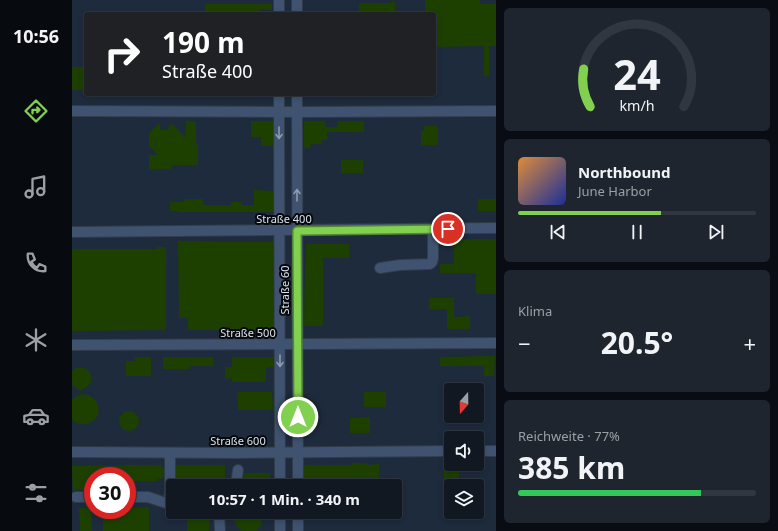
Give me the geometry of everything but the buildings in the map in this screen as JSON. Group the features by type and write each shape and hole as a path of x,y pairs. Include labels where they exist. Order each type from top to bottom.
{"street":[{"path":"279,0 279,12"},
{"path":"297,0 297,12"},
{"path":"279,96 280,479"},
{"name":"Straße 60","path":"297,96 298,479"},
{"path":"72,111 496,111"},
{"name":"Straße 400","path":"72,232 496,228"},
{"path":"380,268 400,265 430,264 433,258 432,229"},
{"name":"Straße 500","path":"72,345 496,343"},
{"name":"Straße 600","path":"72,452 297,453 444,451"},
{"path":"484,451 496,451"},
{"path":"170,452 170,479"},
{"path":"237,479 238,470"},
{"path":"76,496 84,496"},
{"path":"136,497 148,497 166,503"},
{"path":"219,519 220,531"},
{"path":"280,519 280,531"},
{"path":"298,519 298,531"}],"shaded area":[{"path":"72,0 496,0 496,531 72,531"}],"route":[{"path":"298,417 297,231 448,229"}]}
